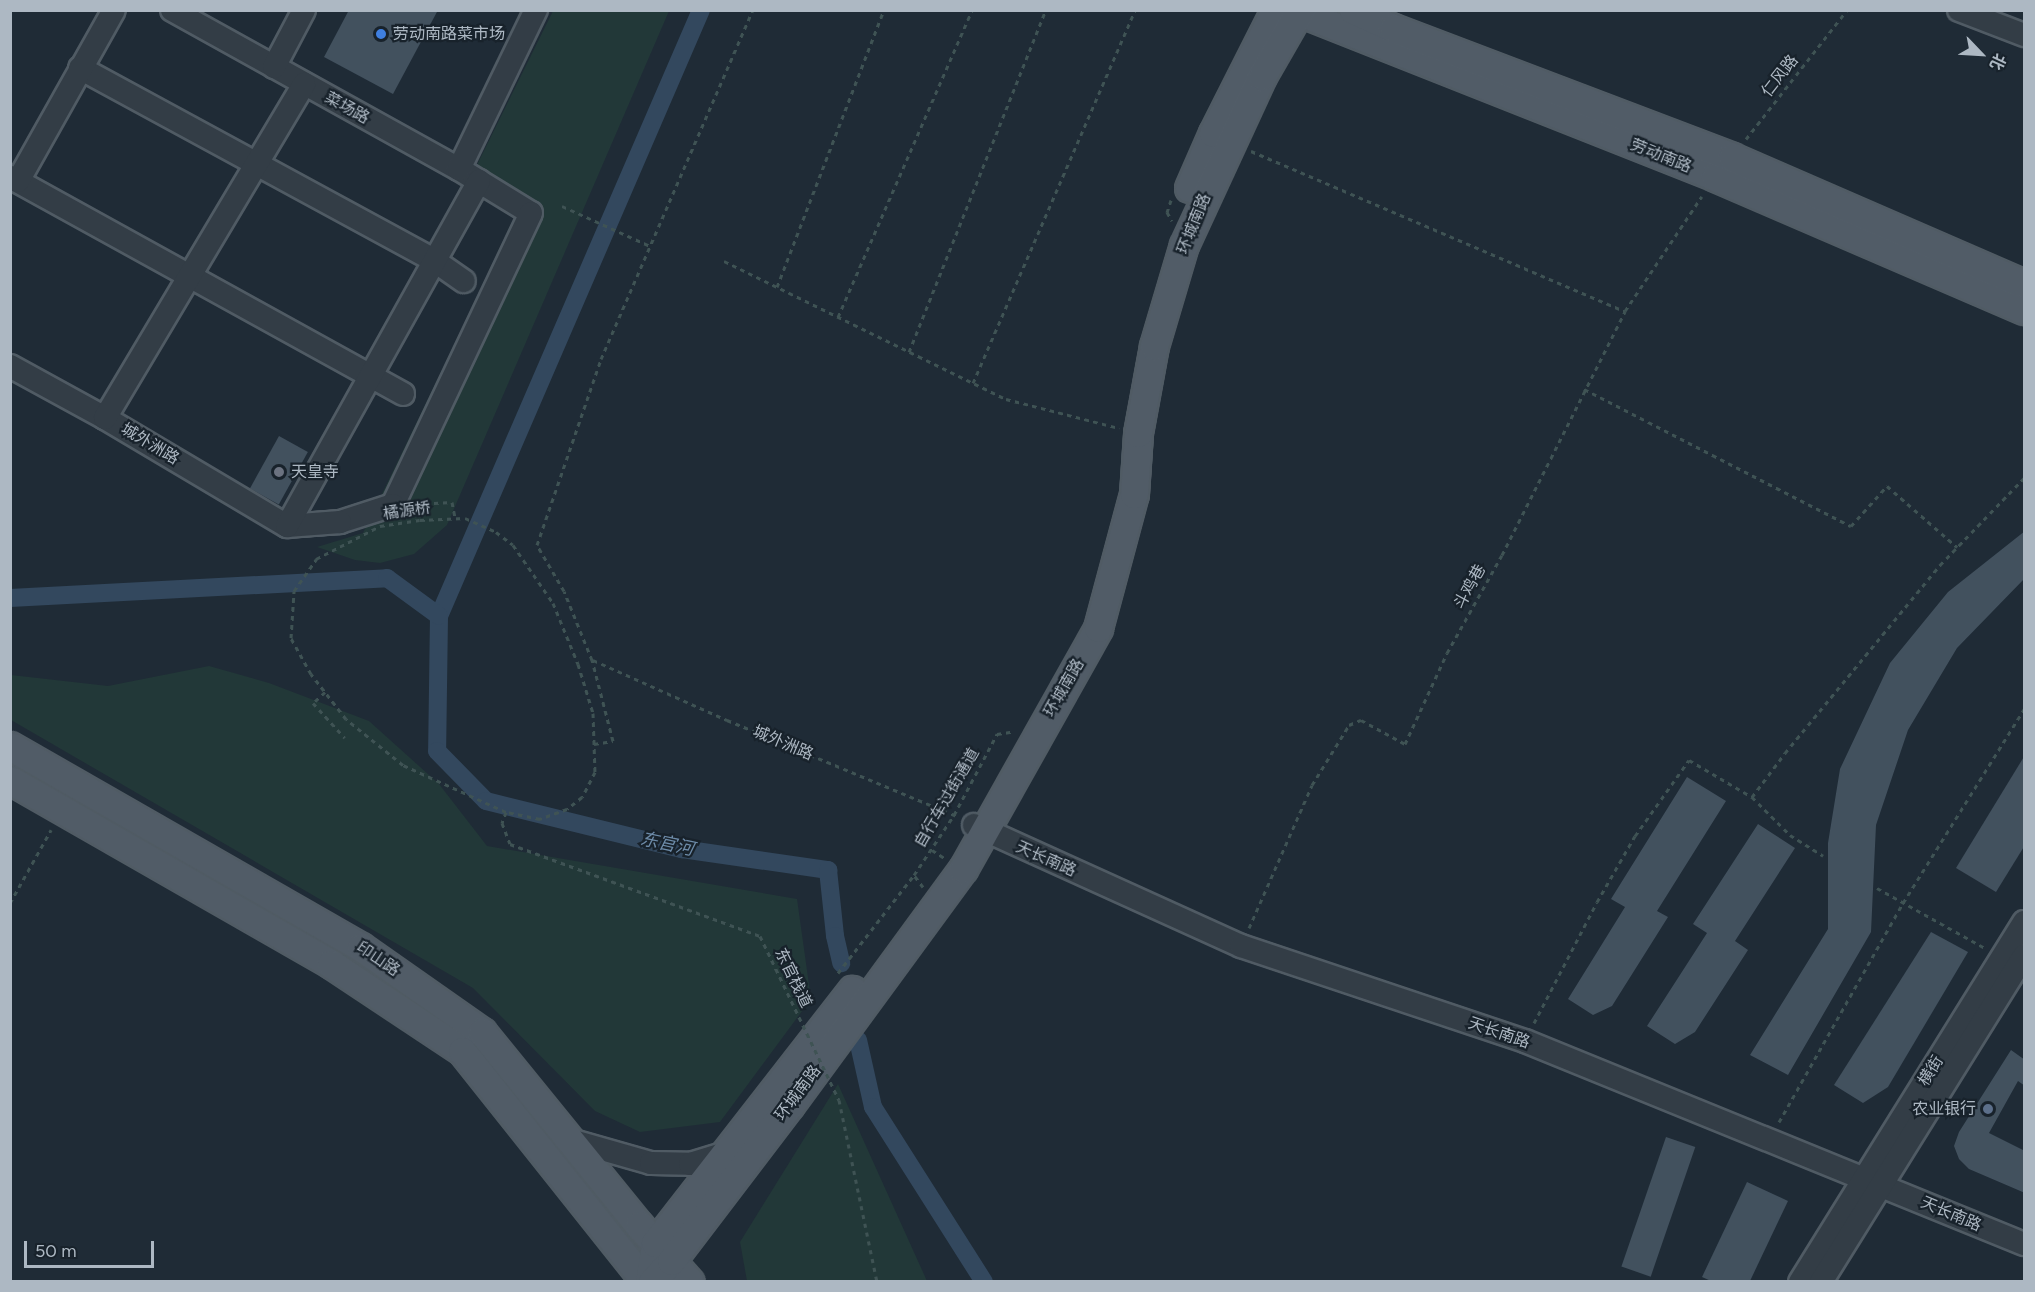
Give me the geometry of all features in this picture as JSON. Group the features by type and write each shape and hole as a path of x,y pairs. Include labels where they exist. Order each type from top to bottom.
{"main road":[{"name":"劳动南路","path":"1353,10 1724,167 2025,310"},
{"name":"劳动南路","path":"1292,11 1724,167 2025,284"},
{"name":"环城南路","path":"649,1281 663,1252 909,943 963,869 972,824 1043,725 1098,628 1134,494 1138,433 1154,346 1184,245 1292,11"},
{"path":"663,1252 729,1152 926,891 972,824 1020,729 1082,620 1120,488 1124,429 1136,342 1174,225 1213,134 1292,11"},
{"name":"印山路","path":"10,746 361,947 482,1032 663,1252 690,1281"},
{"name":"印山路","path":"10,780 331,964 462,1051 649,1281"}],"street":[{"path":"114,10 14,179 192,275 370,378 403,394"},
{"name":"菜场路","path":"172,10 459,169 522,205 531,213 393,505"},
{"path":"274,67 304,10"},
{"path":"459,169 536,10"},
{"path":"1959,10 2025,35"},
{"path":"80,68 256,166 435,261 464,281"},
{"path":"105,418 304,84"},
{"path":"287,526 478,181"},
{"name":"城外洲路","path":"10,366 105,418 287,526"},
{"path":"287,526 340,522 393,505"},
{"name":"天长南路","path":"972,824 1241,946 1525,1041 2025,1244"},
{"name":"横街","path":"1821,1281 1873,1181 2025,922"},
{"name":"横街","path":"1800,1281 1873,1181 2025,956"},
{"path":"570,1140 651,1163 690,1164 729,1152"}],"path":[{"path":"594,744 613,741 592,660 564,591 537,545 601,359 753,10"},
{"path":"777,287 884,10"},
{"path":"838,317 972,10"},
{"path":"909,352 1046,10"},
{"path":"973,383 1134,10"},
{"name":"仁风路","path":"1724,167 1847,10"},
{"path":"1231,142 1625,310"},
{"name":"斗鸡巷","path":"1241,946 1312,785 1349,725 1361,720 1405,744 1447,653 1502,555 1625,310 1724,167"},
{"path":"562,206 650,246"},
{"path":"724,261 1006,399 1124,429"},
{"path":"1584,389 1851,526 1887,486 1958,547"},
{"path":"1752,797 1785,753 1958,547 2025,478"},
{"path":"393,505 452,502 455,518"},
{"name":"橘源桥","path":"455,518 465,518 496,532 513,545 553,603 578,664 593,713 595,772 582,797 567,809 540,819 506,812 403,765 346,719 311,674 291,638 294,591 316,559 380,526 420,519 455,518"},
{"name":"城外洲路","path":"592,660 972,824"},
{"path":"325,692 313,703 345,738"},
{"path":"1769,1140 1903,903 2025,709"},
{"name":"自行车过街通道","path":"926,891 914,875 972,824 998,734 1020,729"},
{"path":"1525,1041 1629,845 1689,760 1752,797 1790,835 1823,856"},
{"path":"10,903 62,810"},
{"name":"东官栈道","path":"506,812 502,823 510,844 760,936 839,1100 877,1281"},
{"path":"1877,888 2002,958"}],"green space":[{"path":"553,11 669,11 447,525 414,554 380,563 355,560 317,547 363,533 522,205 471,177"},
{"path":"209,666 269,683 369,721 439,784 487,846 797,899 811,999 720,1122 640,1132 595,1111 473,988 11,720 11,675 108,686"},
{"path":"838,1084 927,1281 747,1281 740,1242"}],"building":[{"name":"劳动南路菜市场","path":"349,10 438,10 393,94 324,57"},
{"name":"天皇寺","path":"279,436 308,452 279,504 250,488"},
{"path":"2025,531 2025,578 1957,648 1908,730 1876,825 1871,932 1788,1075 1750,1055 1828,929 1828,843 1840,769 1890,663 1948,592"},
{"path":"2025,755 2025,845 1996,892 1956,868"},
{"path":"1687,777 1726,801 1657,911 1668,917 1612,1006 1593,1015 1568,999 1625,907 1611,899"},
{"path":"1758,824 1795,848 1735,941 1748,950 1695,1032 1675,1044 1647,1026 1707,933 1693,924"},
{"path":"1931,932 1968,952 1888,1087 1863,1103 1834,1085"},
{"name":"农业银行","path":"2011,1050 2025,1060 2025,1086 2018,1081 1989,1133 2025,1151 2025,1193 1969,1169 1959,1159 1954,1146 1959,1132"},
{"path":"1666,1137 1695,1147 1651,1277 1621,1267"},
{"path":"1747,1182 1788,1201 1750,1281 1711,1281 1702,1277"}],"waterway":[{"path":"701,10 439,616 437,751 486,801 682,849 828,870 835,936 841,963"},
{"path":"10,598 387,578 439,616"},
{"name":"东官河","path":"858,1040 873,1107 984,1282"}],"place":[{"name":"劳动南路菜市场","path":"381,34"},
{"name":"天皇寺","path":"279,472"},
{"name":"农业银行","path":"1988,1109"}]}
